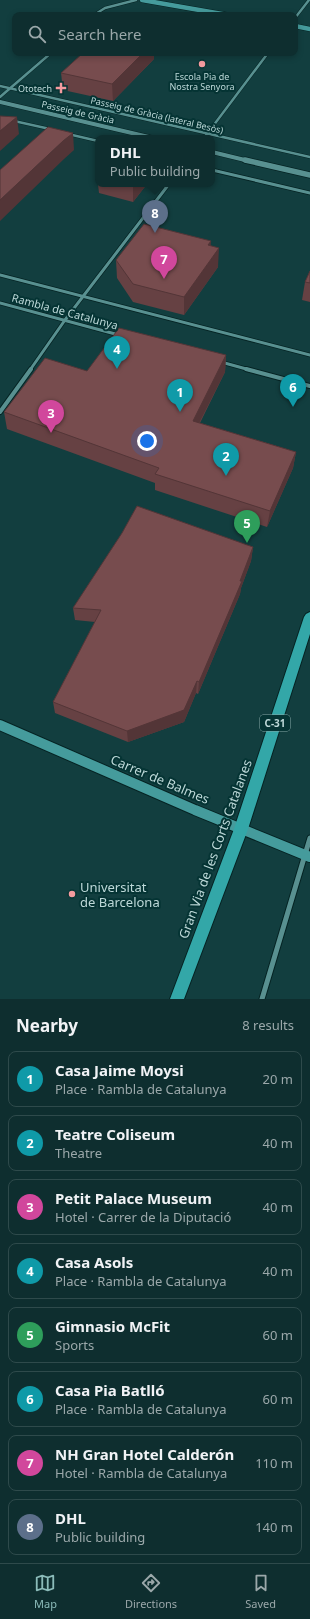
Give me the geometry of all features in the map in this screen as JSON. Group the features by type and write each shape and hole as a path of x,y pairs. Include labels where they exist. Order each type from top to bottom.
{"main road":[{"path":"142,0 211,12"},
{"path":"298,27 310,29"},
{"name":"Gran Via de les Corts Catalanes","path":"177,999 241,829 310,617"},
{"name":"Carrer de Balmes","path":"0,725 241,829 308,856"}],"street":[{"path":"98,12 103,8 131,3 136,0"},
{"path":"298,14 309,0"},
{"path":"0,97 47,56"},
{"path":"207,133 266,56"},
{"name":"Passeig de Gràcia (lateral Besòs)","path":"0,86 310,157"},
{"name":"Passeig de Gràcia","path":"0,102 140,135"},
{"path":"13,120 52,130"},
{"path":"67,134 95,140"},
{"path":"215,153 310,175"},
{"path":"215,171 310,194"},
{"path":"0,412 65,320 167,187"},
{"name":"Rambla de Catalunya","path":"0,275 310,355"},
{"name":"Rambla de Catalunya","path":"0,302 120,335"},
{"path":"218,361 310,386"},
{"path":"262,999 308,856 310,838"}],"building":[{"path":"80,56 140,56 112,84 61,73"},
{"path":"0,116 17,117 0,131"},
{"path":"48,127 73,133 0,200 0,170"},
{"path":"144,224 211,241 208,245 219,248 184,297 133,284 116,260"},
{"path":"310,271 310,283 305,282"},
{"path":"119,328 226,355 193,421 296,452 270,511 155,474 159,468 4,412 45,358 87,371"},
{"path":"137,506 253,547 240,581 242,581 199,682 197,681 184,710 127,731 53,702 101,610 73,608 122,533"}],"place":[{"name":"Escola Pia de Nostra Senyora","path":"202,64"},
{"name":"Ototech","path":"61,88"},
{"name":"DHL","path":"155,233"},
{"name":"NH Gran Hotel Calderón","path":"164,279"},
{"name":"Casa Asols","path":"117,369"},
{"name":"Casa Pia Batlló","path":"293,407"},
{"name":"Casa Jaime Moysi","path":"180,412"},
{"name":"Petit Palace Museum","path":"51,433"},
{"name":"Teatre Coliseum","path":"226,476"},
{"name":"Gimnasio McFit","path":"247,543"},
{"name":"Universitat de Barcelona","path":"72,894"}]}
